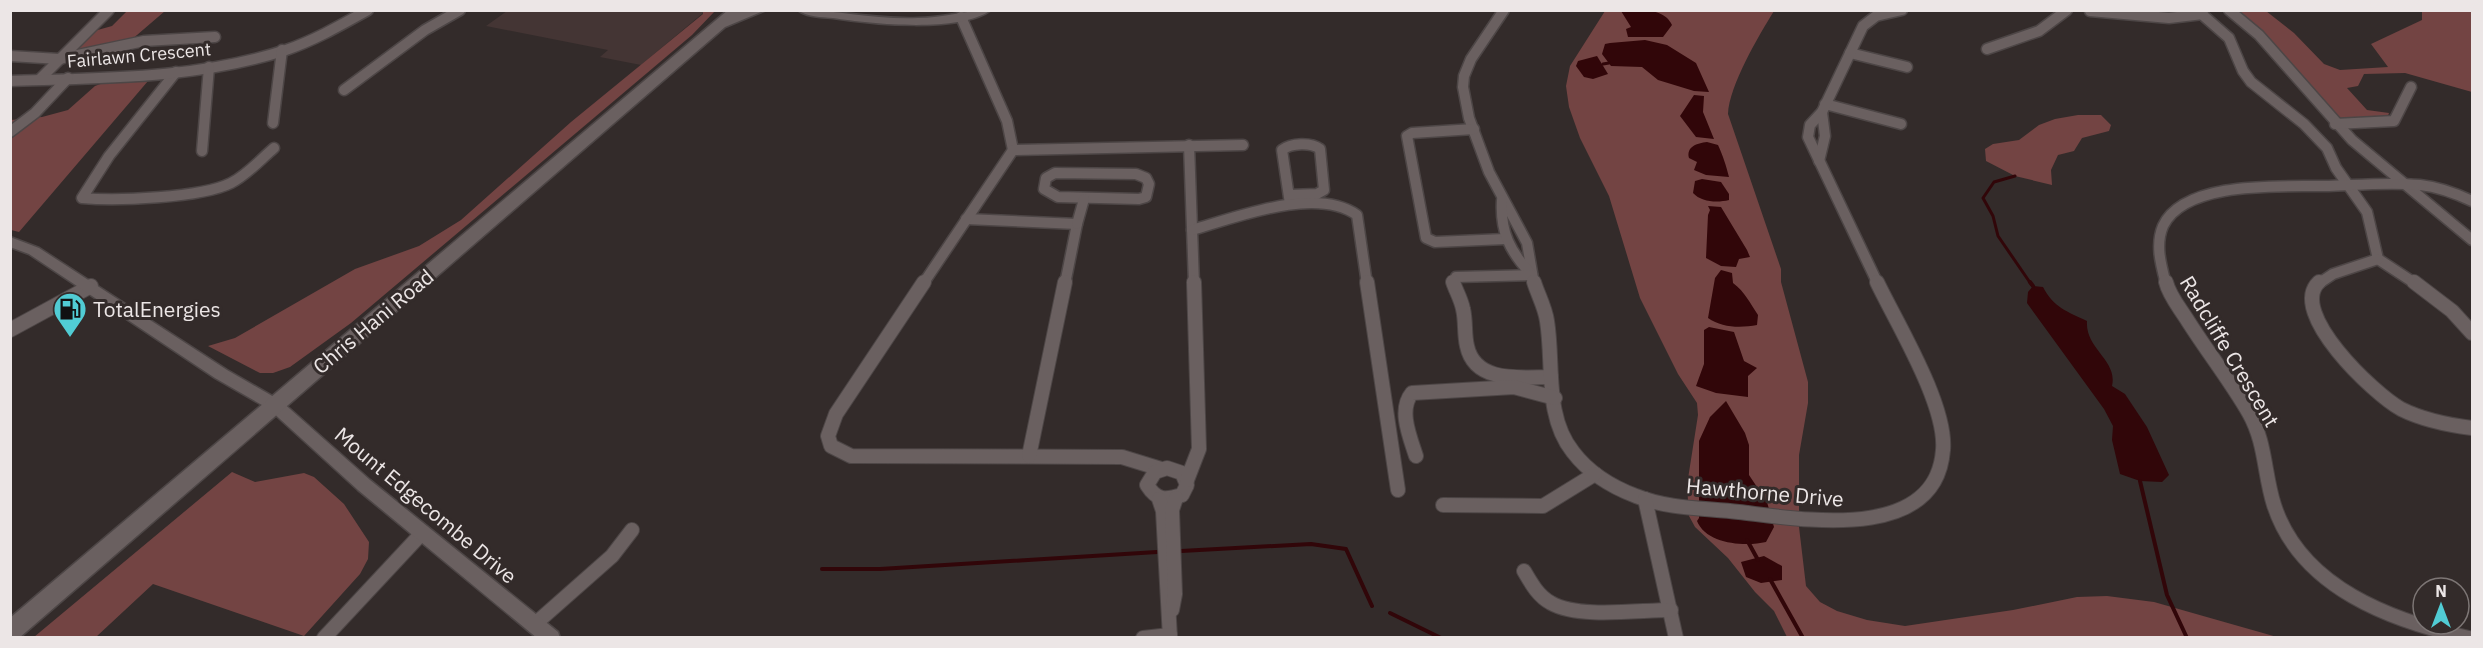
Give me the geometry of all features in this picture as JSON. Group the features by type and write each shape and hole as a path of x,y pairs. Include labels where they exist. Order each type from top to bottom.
{"main road":[{"name":"Chris Hani Road","path":"10,632 727,17 760,10"}],"street":[{"path":"40,79 109,10"},
{"name":"Fairlawn Crescent","path":"10,81 176,72 209,67 282,50 334,30 368,10"},
{"path":"344,90 417,36 462,10 469,20"},
{"path":"803,10 886,22 929,21 962,17 986,10"},
{"name":"Hawthorne Drive","path":"1504,10 1463,77 1463,91 1474,129 1502,200 1522,230 1529,248 1532,275 1546,318 1551,377 1560,427 1568,445 1595,474 1645,499 1782,517 1844,521 1887,513 1906,505 1933,483 1942,468 1945,451 1941,418 1810,142 1810,125"},
{"path":"1826,128 1810,125 1823,108 1869,15 1902,10"},
{"path":"1987,49 2039,31 2067,10"},
{"path":"2229,10 2263,37 2335,124 2472,240"},
{"path":"2090,11 2169,18 2200,12 2229,38 2243,71 2251,82 2320,139 2367,212 2378,259 2442,302 2472,333"},
{"path":"962,17 1007,121 1012,150 836,414 828,436 831,446 840,452 864,458 1029,456 1122,458 1182,475"},
{"path":"10,56 59,59 144,41 215,38"},
{"path":"273,123 282,50"},
{"path":"1850,53 1907,67"},
{"path":"202,151 209,90 209,67"},
{"path":"176,72 99,170 82,198 192,192 222,187 245,174 274,148"},
{"path":"10,132 35,113 68,78"},
{"path":"2335,124 2394,121 2411,87"},
{"path":"1823,108 1901,124"},
{"path":"1819,161 1825,144 1826,128 1823,108"},
{"path":"1474,129 1412,132 1407,136 1426,238 1435,242 1505,240 1529,248"},
{"path":"1810,142 1825,144"},
{"path":"1182,475 1193,463 1199,449 1189,145"},
{"path":"1012,150 1243,145"},
{"path":"1192,230 1324,190 1320,149 1315,145 1288,145 1282,150 1290,200"},
{"path":"1055,173 1129,173 1142,175 1149,184 1146,197 1142,198 1084,199 1051,195 1044,189 1046,178 1055,173"},
{"name":"Radcliffe Crescent","path":"2469,638 2434,632 2372,607 2317,569 2295,545 2273,504 2269,466 2256,425 2183,315 2159,269 2158,237 2165,222 2178,208 2199,196 2258,186 2405,185 2449,189 2472,201"},
{"path":"1029,456 1084,199"},
{"path":"1290,200 1338,205 1354,210 1357,215 1398,490"},
{"name":"Hawthorne Drive","path":"1502,200 1505,240 1532,275"},
{"path":"966,219 1077,224"},
{"path":"1505,240 1522,230"},
{"name":"Mount Edgecombe Drive","path":"10,241 34,251 91,286 221,375 275,405 357,480 551,638"},
{"path":"2378,259 2345,270 2317,283 2310,292 2309,301 2315,319 2361,376 2388,401 2424,418 2472,428"},
{"path":"1532,275 1456,277 1454,285 1464,309 1467,344 1476,366 1488,373 1551,377"},
{"path":"10,330 91,286"},
{"path":"1416,456 1406,412 1407,399 1413,393 1514,387 1555,398"},
{"path":"1138,461 1149,478 1148,490 1159,499 1163,511 1166,596 1170,618 1170,636 1143,638"},
{"path":"1149,478 1161,469"},
{"path":"1443,505 1543,506 1595,474"},
{"path":"1170,618 1175,594 1172,510 1176,498 1185,490 1182,475"},
{"path":"1159,499 1176,498"},
{"path":"1645,499 1676,638"},
{"path":"535,624 612,556 632,530"},
{"path":"324,638 423,532"},
{"path":"1524,571 1540,596 1555,605 1576,609 1671,610"}],"shaded area":[{"path":"127,11 165,11 130,41 71,54 94,31 112,26"},
{"path":"507,11 703,11 703,13 641,65 600,57 608,50 486,26"},
{"path":"703,11 715,11 692,35 351,323 290,367 273,373 260,373 208,346 235,338 355,269 419,246 461,220 571,122 703,14"},
{"path":"1605,11 1774,11 1739,75 1728,114 1781,269 1781,282 1808,382 1808,403 1799,455 1799,527 1806,586 1820,602 1837,611 1867,620 1905,626 2013,610 2077,597 2107,596 2154,602 2277,637 1787,637 1774,611 1755,592 1728,558 1695,527 1689,516 1687,485 1698,415 1697,403 1678,374 1640,298 1609,196 1580,138 1569,107 1566,86 1570,66"},
{"path":"1621,11 1657,12 1668,19 1672,25 1663,37 1628,37 1626,29 1631,27"},
{"path":"2232,11 2266,11 2294,33 2324,64 2340,70 2388,67 2371,44 2422,20 2422,11 2472,11 2472,92 2405,73 2364,74 2358,86 2347,88 2367,110 2389,113 2386,121 2338,121 2277,47"},
{"path":"1645,40 1667,45 1696,63 1709,92 1694,91 1658,80 1642,67 1611,66 1602,54 1605,44"},
{"path":"1597,56 1608,74 1593,79 1584,77 1576,66 1578,61"},
{"path":"148,81 19,232 11,230 11,120 42,117 68,110 95,86 103,83"},
{"path":"1694,95 1704,96 1703,112 1714,139 1696,137 1680,116"},
{"path":"2078,115 2101,115 2111,125 2109,131 2082,138 2074,151 2058,155 2051,170 2052,185 2015,176 1986,161 1985,149 1993,144 2019,140 2039,125 2055,119"},
{"path":"1707,142 1718,145 1729,177 1706,175 1694,170 1697,162 1689,158 1689,151 1696,145"},
{"path":"1702,179 1721,182 1729,194 1729,200 1710,201 1696,196 1693,193 1695,181"},
{"path":"1708,206 1721,207 1747,250 1750,257 1739,259 1736,267 1721,266 1706,258 1710,210"},
{"path":"1721,270 1732,273 1733,283 1744,294 1758,315 1757,325 1732,326 1719,324 1708,318 1715,278"},
{"path":"2033,286 2043,287 2056,304 2087,321 2091,339 2110,369 2113,377 2112,386 2125,394 2147,427 2169,475 2162,482 2140,481 2120,474 2112,440 2113,426 2104,409 2027,303 2028,292"},
{"path":"1709,327 1734,332 1744,361 1757,368 1748,376 1748,397 1716,393 1696,386 1704,364 1704,330"},
{"path":"1726,401 1745,433 1749,445 1749,475 1767,502 1774,527 1766,542 1737,544 1717,539 1702,529 1697,521 1699,518 1699,441 1710,417"},
{"path":"232,472 255,482 304,473 314,477 344,504 369,542 368,559 360,574 304,636 153,584 96,637 34,637"},
{"path":"1764,556 1782,566 1782,580 1761,583 1746,577 1741,562"}],"waterway":[{"path":"1603,64 1609,63"},
{"path":"2015,176 1994,182 1983,198 1993,216 1998,236 2031,284"},
{"path":"2030,282 2033,286"},
{"path":"2140,481 2167,595 2187,638"},
{"path":"1747,540 1758,560"},
{"path":"1181,551 1311,544 1346,549 1372,606"},
{"path":"822,569 880,569 1157,552"},
{"path":"1770,579 1803,638"},
{"path":"1390,613 1441,638"}],"place":[{"name":"TotalEnergies","path":"70,338"}]}
